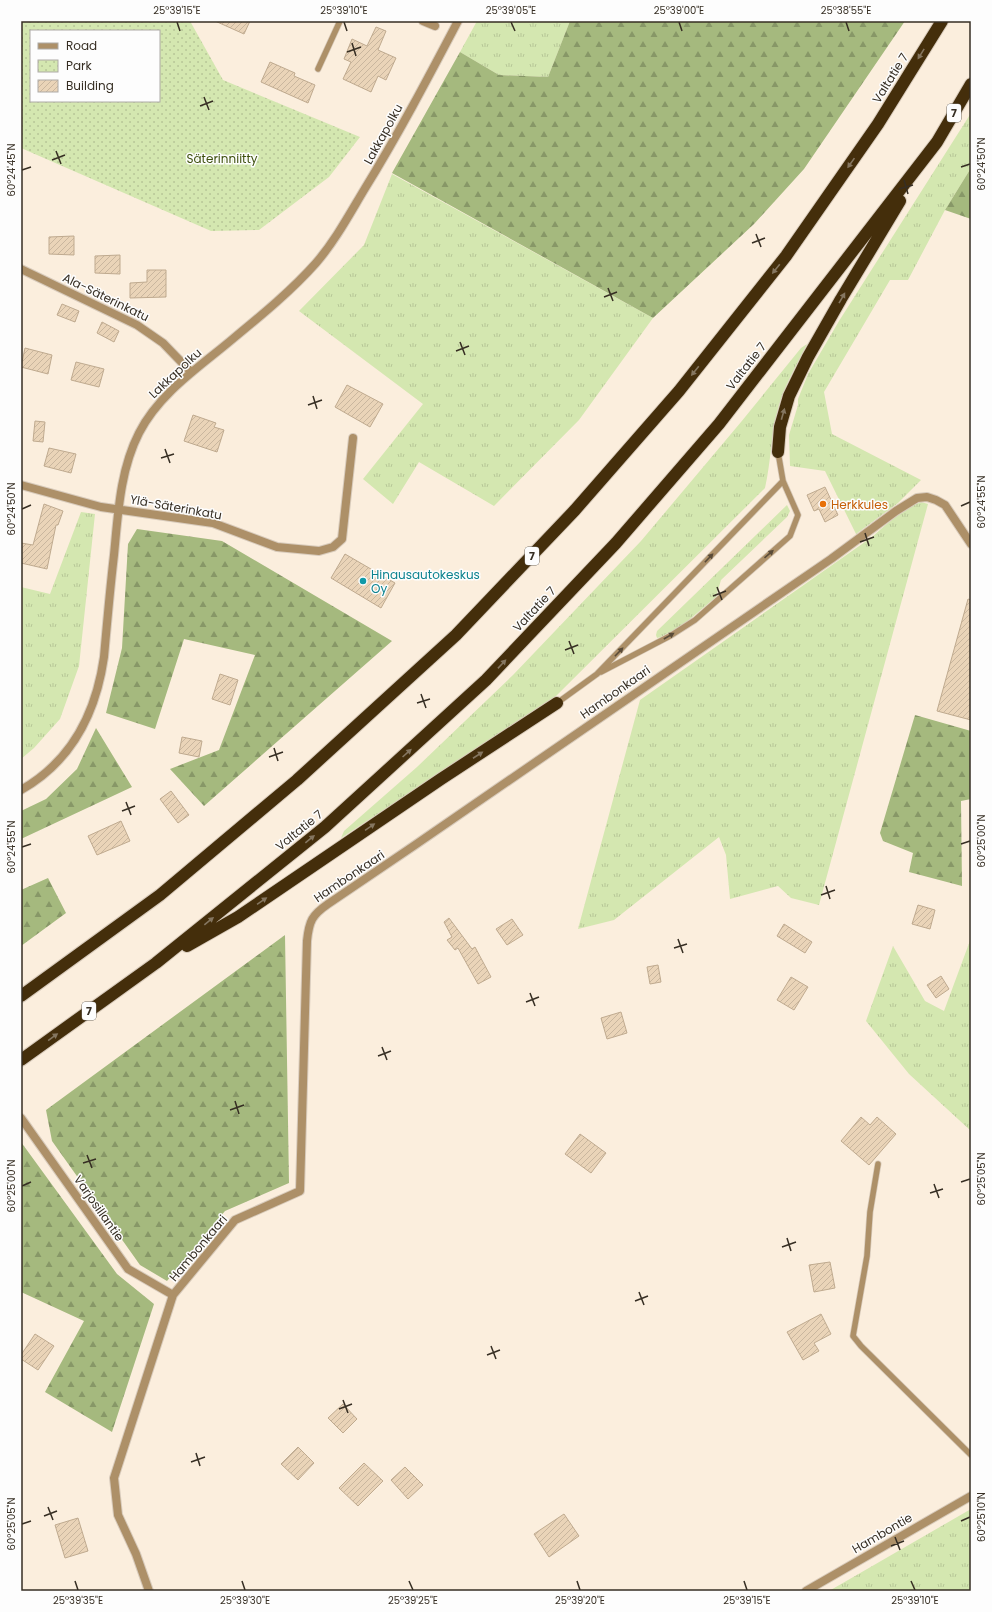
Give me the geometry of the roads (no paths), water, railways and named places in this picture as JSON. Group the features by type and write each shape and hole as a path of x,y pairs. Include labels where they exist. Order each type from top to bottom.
{"highway":[{"name":"Valtatie 7","path":"21,996 160,895 297,780 456,635 575,510 679,391 786,256 878,124 942,21"},
{"name":"Valtatie 7","path":"21,1060 156,963 325,827 486,680 616,543 719,424 937,142 971,84"},
{"path":"778,452 780,427 789,396 805,364 880,234 937,142"},
{"path":"156,963 238,917 441,779 557,703"}],"street":[{"path":"423,21 435,26"},
{"name":"Lakkapolku","path":"21,790 30,785 67,752 79,733 96,696 101,679 104,657 118,510 132,447 140,431 157,405 191,372 291,289 316,262 330,244 384,159 458,21"},
{"name":"Ala-Säterinkatu","path":"21,270 137,324 163,343 191,372"},
{"name":"Ylä-Säterinkatu","path":"21,485 101,507 213,523 277,547 319,550 333,547 342,539 354,438"},
{"name":"Hambonkaari","path":"149,1591 136,1554 118,1515 114,1478 173,1296 235,1220 300,1191 307,941 311,919 318,911 825,563 896,511 917,498 927,497 944,505 971,544"},
{"name":"Varjosillantie","path":"23,1122 128,1269 173,1296"},
{"name":"Hambontie","path":"806,1591 971,1496"}],"lane":[{"path":"318,69 340,21"},
{"path":"557,703 597,674 670,636 695,620 790,536 798,515 783,480 778,452"},
{"path":"597,674 783,480"},
{"path":"878,1164 870,1212 867,1256 853,1336 861,1346 971,1455"}],"place":[{"name":"Herkkules","path":"823,504"},
{"name":"Hinausautokeskus Oy","path":"363,581"}],"park label":[{"name":"Säterinniitty","path":"222,158"}]}
